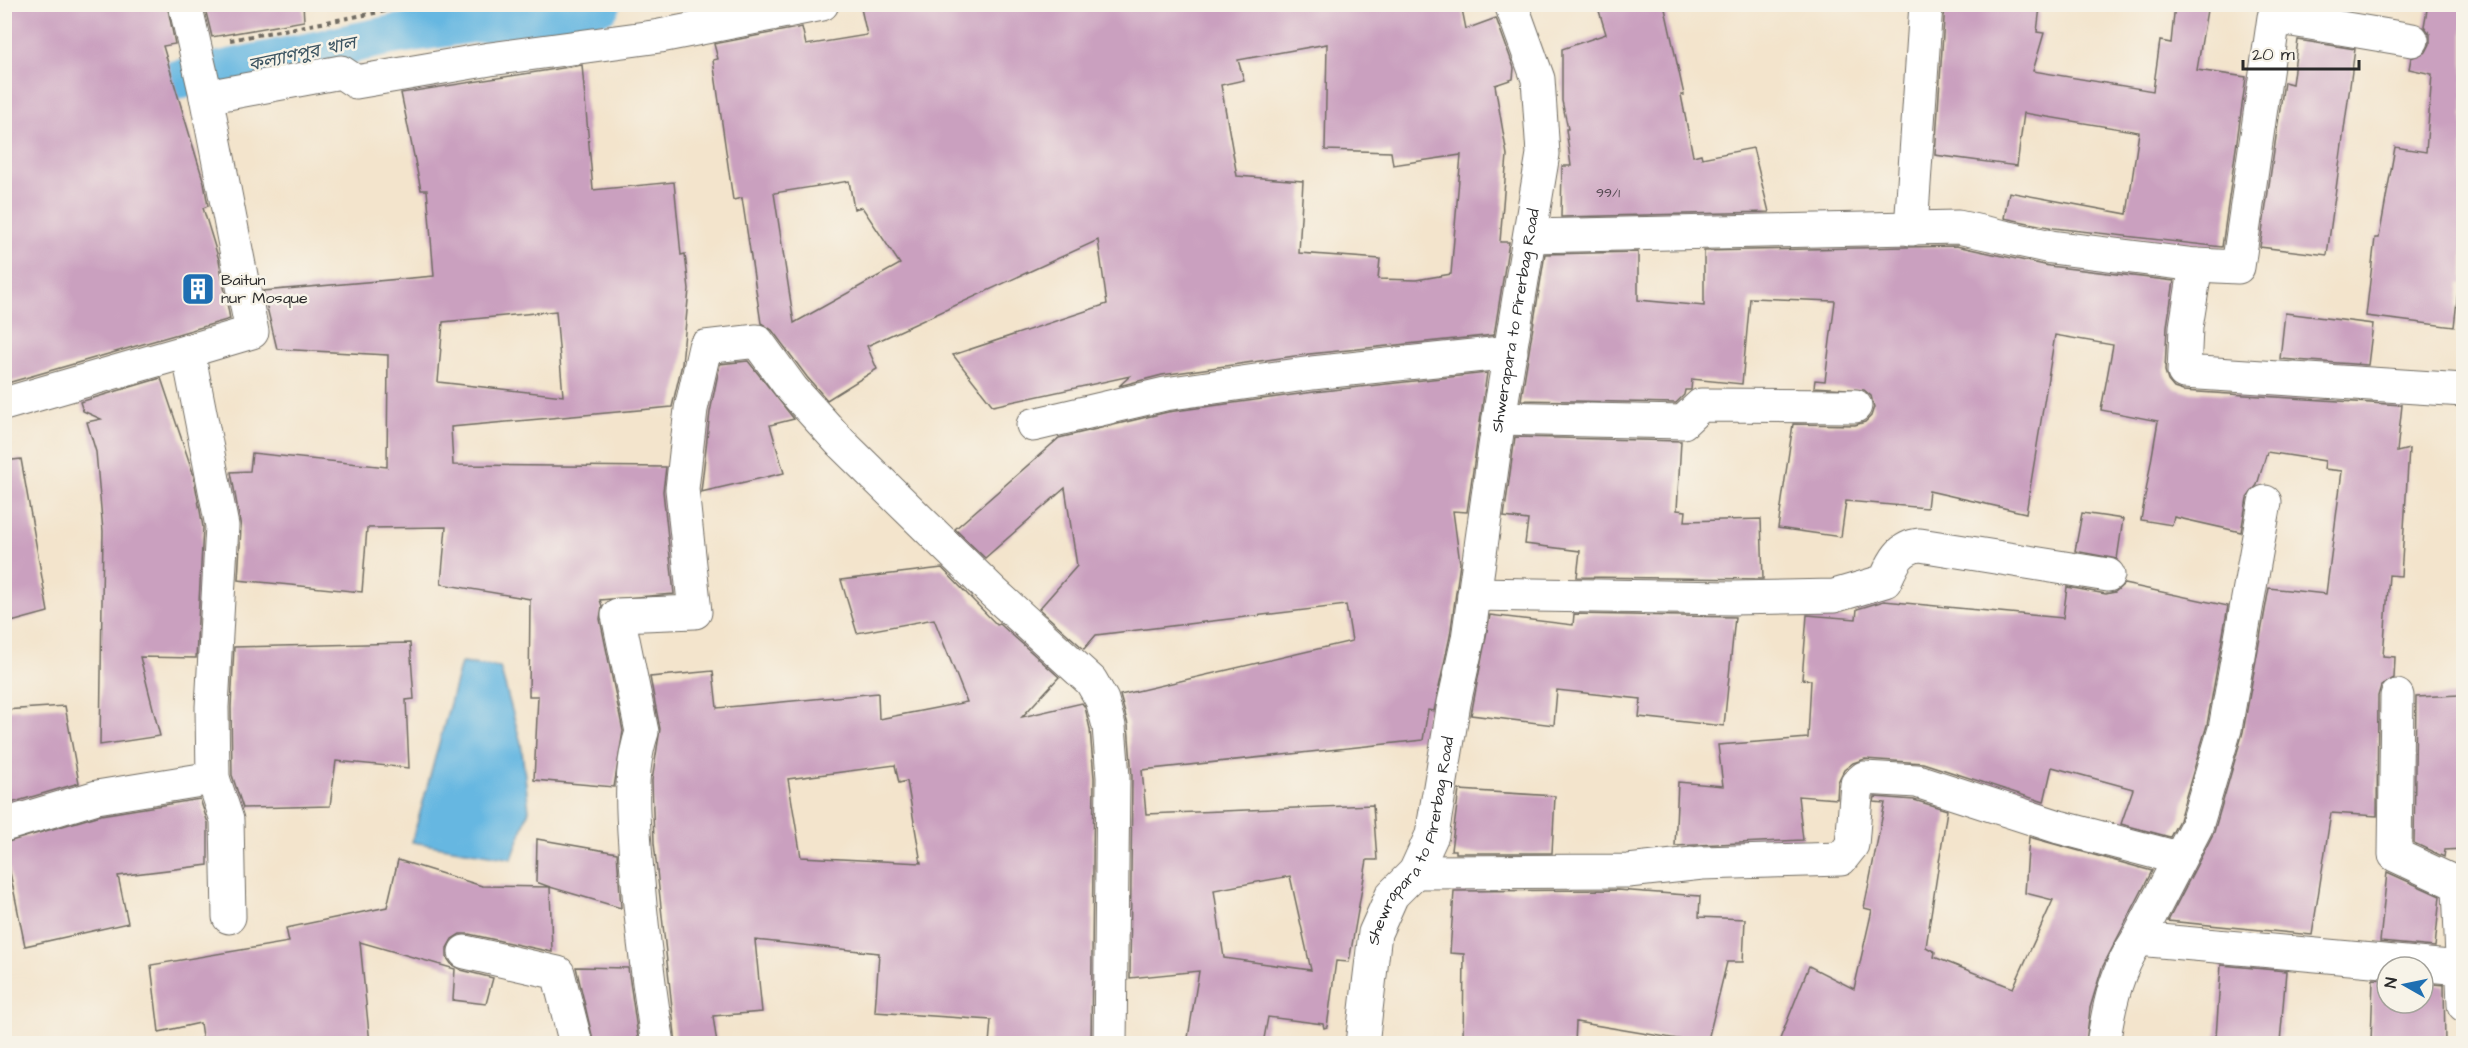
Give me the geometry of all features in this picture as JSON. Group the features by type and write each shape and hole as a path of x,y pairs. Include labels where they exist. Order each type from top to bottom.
{"street":[{"path":"4,404 252,332 206,94 185,4"},
{"path":"206,94 341,72 356,82 490,59 660,36 779,9 822,4"},
{"name":"Shwerapara to Pirerbag Road","path":"1468,639 1499,418 1543,154 1538,79 1511,4"},
{"path":"1911,229 1926,4"},
{"path":"1530,236 1958,227 2051,247 2196,265 2238,267 2274,17 2412,40"},
{"path":"2196,265 2186,327 2184,372 2463,390"},
{"path":"658,1044 643,949 632,796 637,749 642,732 618,615 695,612 682,489 691,409 705,347 757,341 792,389 840,442 993,592 1091,681 1102,700 1109,726 1113,777 1110,1044"},
{"path":"188,351 222,526 212,707 213,778 227,820 229,917"},
{"path":"1033,425 1165,394 1312,373 1511,352"},
{"path":"1499,418 1683,422 1701,405 1855,406"},
{"path":"2104,1038 2111,997 2124,959 2138,939 2196,827 2225,729 2265,502"},
{"path":"1474,594 1732,598 1834,596 1885,580 1896,557 1909,546 1920,545 2108,575"},
{"name":"Shewrapara to Pirerbag Road","path":"1362,1044 1375,933 1392,895 1415,872 1432,835 1454,703 1468,639"},
{"path":"2397,696 2395,855 2461,887 2463,1005"},
{"path":"4,825 97,797 213,778"},
{"path":"1415,872 1628,871 1702,863 1841,859 1852,845 1857,784 1864,778 1917,781 2059,827 2178,858"},
{"path":"2138,939 2462,968"},
{"path":"465,952 558,973 576,1044"}],"path":[{"path":"196,52 423,4"}],"water":[{"path":"461,663 500,667 521,743 529,810 512,859 412,842"}],"building":[{"path":"4,4 167,4 175,44 163,46 204,183 208,206 203,208 219,260 230,319 4,384"},
{"path":"204,4 303,4 304,21 212,37"},
{"path":"860,4 1461,4 1466,29 1496,18 1514,68 1513,79 1495,85 1507,155 1500,242 1509,242 1494,335 1309,354 1162,375 1119,386 1130,376 993,406 953,355 1107,304 1098,240 867,346 877,369 827,400 772,330 761,323 742,198 733,200 713,60 718,59 714,44 802,27 806,45 867,35","holes":["1327,44 1325,150 1391,152 1393,165 1461,155 1451,274 1416,280 1378,279 1380,259 1299,253 1303,181 1237,176 1221,85 1244,80 1238,60","849,181 854,209 862,207 900,264 794,323 774,193"]},
{"path":"1597,4 1664,4 1684,95 1681,95 1693,156 1701,154 1702,158 1753,148 1769,212 1561,217 1562,166 1571,166 1566,129 1568,129 1562,101 1562,49 1606,34"},
{"path":"1945,4 2017,4 2040,7 2037,32 2044,33 2033,71 2153,91 2160,41 2171,43 2175,4 2208,4 2197,70 2246,77 2222,247 2054,228 2004,218 2009,192 2127,214 2139,132 2024,113 2017,166 1935,155"},
{"path":"2313,4 2349,4 2348,10"},
{"path":"2428,4 2463,4 2463,284 2459,283 2454,327 2366,316 2375,238 2379,238 2395,147 2426,152 2432,74 2409,69 2411,58 2426,52 2430,44 2430,34 2424,26"},
{"path":"2298,40 2355,49 2327,255 2260,247 2284,82 2292,84"},
{"path":"582,65 593,190 674,182 681,255 685,254 689,289 682,364 672,407 451,427 453,465 666,467 663,491 674,594 600,600 602,606 600,619 623,731 614,787 534,780 538,696 529,696 530,599 441,584 446,527 367,528 362,592 238,580 241,527 231,472 250,471 252,453 387,467 388,355 277,349 263,291 434,276 427,190 421,190 401,93","holes":["556,311 563,396 438,382 443,322"]},
{"path":"1956,246 2049,266 2174,281 2167,326 2165,371 2168,381 2174,388 2183,391 2402,405 2397,452 2409,449 2401,576 2389,575 2383,656 2395,657 2394,678 2381,686 2378,696 2377,816 2331,813 2312,935 2168,921 2214,832 2243,732 2269,588 2326,594 2342,471 2324,469 2325,461 2267,452 2257,485 2247,498 2241,532 2174,517 2172,525 2141,520 2158,421 2101,410 2113,345 2055,335 2026,513 1929,491 1927,508 1846,501 1841,537 1778,528 1793,424 1855,425 1865,422 1871,416 1874,407 1871,396 1864,390 1814,387 1815,380 1825,381 1835,301 1750,298 1742,384 1692,379 1691,390 1685,390 1684,395 1676,403 1521,400 1545,254 1638,252 1638,300 1704,306 1704,251"},
{"path":"2285,313 2373,324 2368,365 2280,359"},
{"path":"748,361 794,419 770,425 784,473 701,492 710,412 720,364"},
{"path":"1487,373 1467,512 1453,511 1460,563 1450,636 1434,711 1428,710 1423,740 1142,770 1146,814 1373,805 1377,860 1367,860 1349,962 1336,961 1327,1027 1324,1028 1323,1024 1268,1017 1263,1044 1187,1044 1199,971 1130,978 1132,776 1128,725 1120,695 1352,641 1346,605 1096,635 1084,649 1039,609 1077,566 1065,488 985,558 955,529 1059,438 1168,412 1314,392","holes":["1290,876 1311,970 1224,958 1214,890"]},
{"path":"161,378 193,473 203,527 196,658 140,657 160,736 100,745 103,531 96,452 87,422 101,419 83,411 80,402"},
{"path":"1515,437 1681,441 1677,510 1686,511 1685,521 1761,519 1763,579 1577,577 1580,551 1525,544 1528,520 1504,517"},
{"path":"21,459 48,612 4,624 4,461"},
{"path":"2082,513 2123,519 2117,559 2075,551"},
{"path":"942,568 997,625 1000,624 1059,677 1022,717 1082,703 1085,707 1090,729 1094,778 1091,1044 989,1044 991,1020 875,1012 879,953 755,940 762,1012 713,1016 717,1044 676,1044 654,843 652,781 660,729 650,677 713,671 717,708 878,693 879,719 967,702 934,619 857,633 841,580","holes":["895,765 899,783 907,781 921,863 801,857 788,779"]},
{"path":"2124,584 2228,606 2207,725 2179,820 2170,837 2121,824 2133,789 2052,767 2044,802 1923,763 1865,759 1853,763 1844,770 1838,782 1837,799 1798,796 1803,840 1675,846 1678,782 1723,786 1718,745 1808,738 1811,680 1802,679 1807,615 1856,619 1857,609 1884,601 2063,618 2067,587 2106,594 2115,592"},
{"path":"1574,614 1735,617 1724,726 1639,717 1641,699 1557,690 1554,725 1471,715 1490,615 1573,625"},
{"path":"410,643 414,699 406,700 409,768 336,761 330,806 243,808 232,775 231,707 234,647"},
{"path":"2460,695 2463,849 2445,850 2444,857 2414,843 2416,697"},
{"path":"65,706 79,783 4,805 4,710"},
{"path":"1459,790 1555,796 1552,853 1456,853 1456,850 1451,850"},
{"path":"1875,797 1914,800 1947,810 1926,947 1935,952 1934,957 2013,988 2053,900 2025,893 2029,837 2152,871 2102,968 2090,1008 2086,1044 1778,1044 1809,966 1854,989 1872,910 1864,908 1885,803 1874,802"},
{"path":"200,799 208,823 208,865 118,876 128,923 25,946 4,843 101,815"},
{"path":"537,839 617,853 621,908 536,882"},
{"path":"398,860 482,886 550,887 552,952 469,934 460,934 452,939 447,948 447,958 452,965 461,970 493,978 486,1004 453,1000 455,969 360,942 370,1044 203,1044 200,1023 159,1032 151,965 289,942 286,928 387,907"},
{"path":"2387,872 2440,896 2435,947 2380,942"},
{"path":"1617,890 1700,896 1699,917 1745,919 1743,962 1727,962 1707,1044 1576,1022 1575,1044 1463,1044 1464,954 1450,953 1454,891"},
{"path":"2221,965 2286,971 2280,1043 2216,1037"},
{"path":"576,967 628,968 639,1044 594,1044"},
{"path":"2373,979 2375,979 2375,1015 2435,1015 2435,984 2444,985 2445,1044 2371,1042"}],"waterway":[{"name":"কল্যাণপুর খাল","path":"119,92 392,35 601,4"}],"place":[{"name":"Baitun nur Mosque","path":"198,289"}]}
